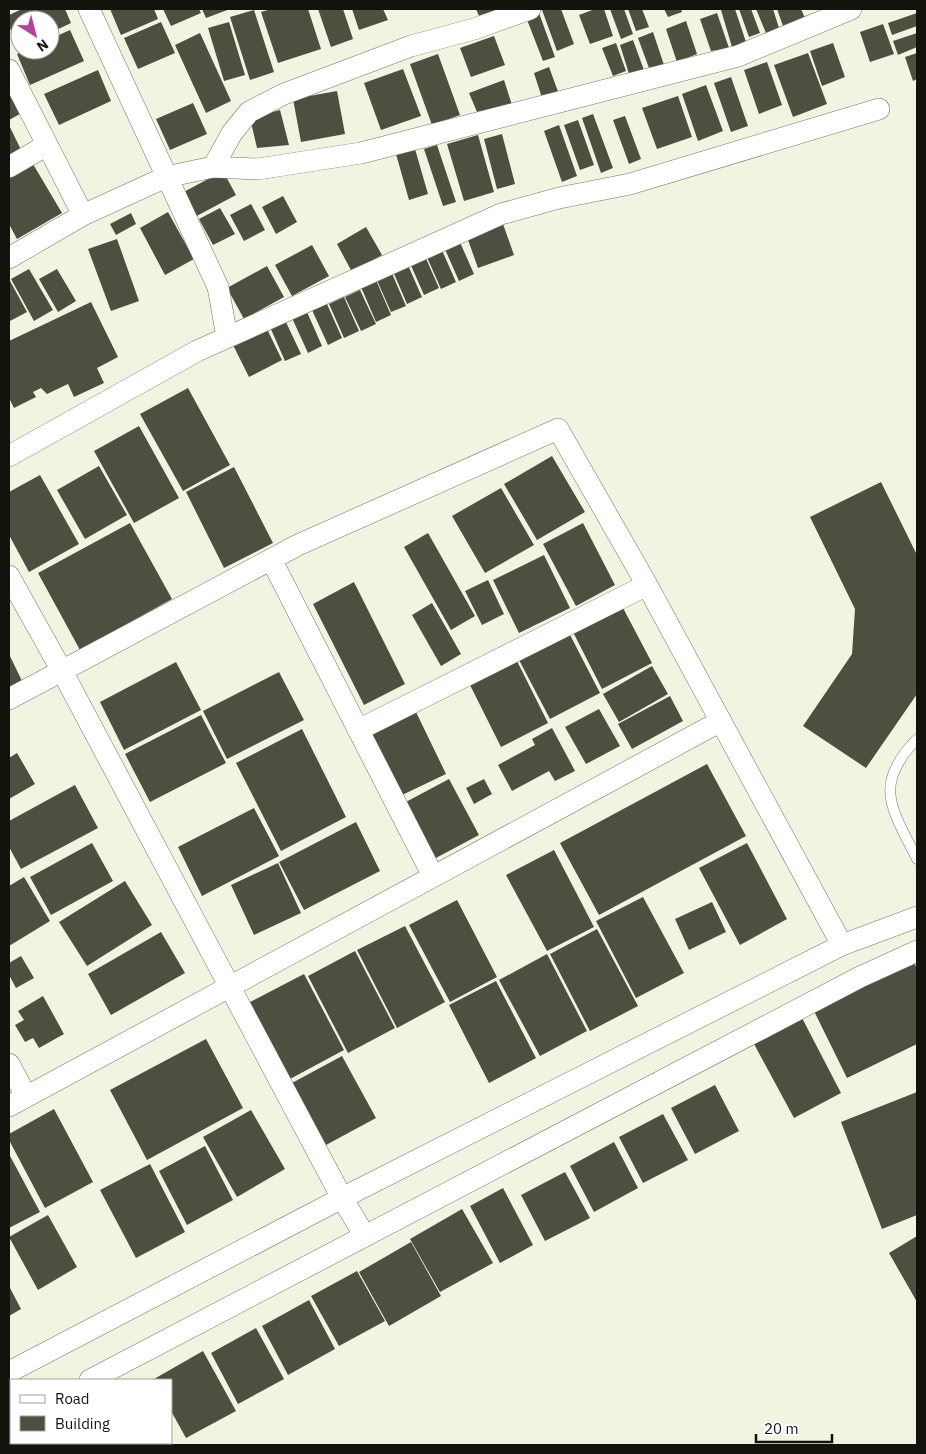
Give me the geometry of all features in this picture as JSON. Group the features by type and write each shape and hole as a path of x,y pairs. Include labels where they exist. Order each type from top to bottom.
{"street":[{"path":"89,9 218,287 228,337"},
{"path":"213,167 232,133 249,112 284,94 411,46 474,30 530,9"},
{"path":"9,258 83,215 166,177 213,167 258,169 370,151 738,56 851,9"},
{"path":"9,70 83,215"},
{"path":"9,456 171,364 501,214 559,198 630,184 879,109"},
{"path":"9,167 47,145"},
{"path":"9,699 298,545 558,429 647,584 842,945"},
{"path":"271,559 433,876"},
{"path":"9,576 62,671 342,1198 365,1236"},
{"path":"358,730 647,584"},
{"path":"9,1064 17,1101 720,721"},
{"path":"9,1372 342,1198 842,945 917,917"},
{"path":"92,1379 860,977 917,950"}],"lane":[{"path":"917,739 903,753 892,773 890,794 895,814 917,858"}],"building":[{"path":"65,9 71,23 60,28 60,10 20,10"},
{"path":"110,9 154,9 158,19 121,35"},
{"path":"163,9 199,9 201,13 171,26"},
{"path":"202,9 230,9 206,18"},
{"path":"271,9 308,9 321,49 278,63 261,12"},
{"path":"318,9 343,9 353,39 331,47"},
{"path":"352,9 383,9 388,20 359,30"},
{"path":"476,9 497,9 499,15 482,23"},
{"path":"561,9 574,44 557,51 542,10"},
{"path":"595,9 604,9 613,36 590,44 579,15"},
{"path":"610,9 624,9 633,34 621,39"},
{"path":"628,9 642,9 649,27 636,31"},
{"path":"664,9 681,9 682,12 668,17"},
{"path":"735,9 746,42 732,47 721,10"},
{"path":"739,9 751,9 760,33 749,37"},
{"path":"756,9 773,9 779,28 766,33"},
{"path":"777,9 801,9 805,18 783,26"},
{"path":"254,10 274,72 250,80 230,17"},
{"path":"539,13 555,57 543,61 526,17"},
{"path":"717,13 729,48 711,51 700,19"},
{"path":"917,13 917,26 892,35 888,23"},
{"path":"686,21 697,54 677,62 666,29"},
{"path":"161,22 175,53 138,69 124,38"},
{"path":"229,22 245,75 224,81 208,28"},
{"path":"883,24 894,54 870,62 860,32"},
{"path":"70,30 84,61 30,85 20,60 60,60 60,34"},
{"path":"653,32 664,65 649,68 638,38"},
{"path":"200,33 231,101 206,113 175,45"},
{"path":"917,33 917,47 898,55 893,41"},
{"path":"494,36 505,65 471,77 460,48"},
{"path":"633,40 645,73 630,77 620,45"},
{"path":"616,43 626,71 613,76 602,48"},
{"path":"833,43 845,77 822,86 810,51"},
{"path":"808,53 827,104 793,117 774,65"},
{"path":"917,53 917,79 913,81 905,57"},
{"path":"438,54 460,115 432,125 410,64"},
{"path":"767,62 782,105 759,114 744,70"},
{"path":"549,67 560,97 543,101 534,73"},
{"path":"403,69 421,116 381,130 364,83"},
{"path":"98,70 111,101 59,125 44,94"},
{"path":"731,77 748,126 731,132 714,83"},
{"path":"504,80 512,105 477,112 469,93"},
{"path":"706,85 723,131 698,141 682,94"},
{"path":"9,91 20,114 9,120"},
{"path":"337,91 345,134 301,142 293,99"},
{"path":"678,96 692,137 657,149 642,108"},
{"path":"193,103 207,134 170,150 156,119"},
{"path":"280,110 289,145 257,148 250,118"},
{"path":"593,114 613,168 601,173 582,118"},
{"path":"625,116 641,159 629,164 613,120"},
{"path":"578,120 594,165 580,170 564,125"},
{"path":"9,125 22,152 9,159"},
{"path":"559,125 577,176 562,182 544,131"},
{"path":"502,134 515,184 497,189 484,139"},
{"path":"478,135 494,192 464,201 447,144"},
{"path":"437,145 456,202 443,206 424,149"},
{"path":"415,149 428,194 409,200 396,154"},
{"path":"30,159 62,213 17,239 9,224 9,172"},
{"path":"223,171 236,195 193,218 180,194"},
{"path":"283,196 297,222 276,234 262,207"},
{"path":"251,204 265,230 244,241 230,215"},
{"path":"220,208 235,234 213,245 199,219"},
{"path":"168,212 194,259 165,275 140,228"},
{"path":"131,213 136,224 116,235 110,224"},
{"path":"503,224 514,255 478,268 467,237"},
{"path":"366,227 382,255 352,272 337,244"},
{"path":"117,239 139,301 111,311 88,249"},
{"path":"459,240 474,274 459,281 444,247"},
{"path":"312,245 329,276 292,296 275,265"},
{"path":"441,248 456,282 441,289 426,255"},
{"path":"424,254 439,288 424,295 409,261"},
{"path":"407,263 422,297 407,304 392,269"},
{"path":"267,266 284,297 244,319 227,288"},
{"path":"29,269 53,310 34,321 11,279"},
{"path":"57,269 76,301 58,312 39,279"},
{"path":"391,271 406,306 391,312 376,278"},
{"path":"9,279 27,312 10,321 9,319"},
{"path":"376,280 391,315 376,322 361,287"},
{"path":"360,290 376,324 361,331 345,297"},
{"path":"344,297 359,331 344,338 329,304"},
{"path":"91,302 118,357 97,368 104,383 74,397 68,384 47,394 41,388 33,392 36,397 14,408 9,398 9,341"},
{"path":"327,304 342,338 328,345 312,310"},
{"path":"307,312 322,346 308,353 292,318"},
{"path":"285,320 301,354 285,361 270,327"},
{"path":"267,329 282,360 249,377 233,345"},
{"path":"188,388 230,465 183,491 140,414"},
{"path":"139,426 179,498 134,523 94,451"},
{"path":"552,456 585,512 537,540 504,484"},
{"path":"99,466 127,515 85,539 57,490"},
{"path":"234,467 273,543 224,568 186,492"},
{"path":"40,475 79,544 29,572 9,535 9,492"},
{"path":"881,482 917,555 917,694 866,768 803,726 852,654 855,609 810,517"},
{"path":"501,488 534,545 485,573 452,516"},
{"path":"130,523 172,599 80,650 38,573"},
{"path":"583,523 615,585 576,606 543,544"},
{"path":"428,533 475,616 451,630 404,547"},
{"path":"544,555 570,608 519,633 493,580"},
{"path":"488,580 504,614 482,625 465,591"},
{"path":"354,582 405,684 364,705 313,604"},
{"path":"432,603 461,654 441,666 412,615"},
{"path":"622,606 652,663 602,689 573,632"},
{"path":"568,631 600,693 550,719 518,658"},
{"path":"9,654 22,681 9,687"},
{"path":"517,661 548,723 501,747 470,685"},
{"path":"176,662 201,710 124,750 100,702"},
{"path":"652,666 668,694 619,722 603,694"},
{"path":"279,672 304,720 227,759 203,711"},
{"path":"670,696 683,721 632,749 618,724"},
{"path":"599,709 620,746 586,764 565,727"},
{"path":"416,712 446,774 400,796 371,733"},
{"path":"201,715 226,763 150,802 125,754"},
{"path":"552,728 575,771 555,781 549,771 512,791 498,765 535,745 532,739"},
{"path":"302,729 346,817 281,851 236,763"},
{"path":"17,753 35,784 9,799 9,758"},
{"path":"707,764 746,836 599,915 560,843"},
{"path":"449,779 479,835 434,859 404,803"},
{"path":"484,779 492,794 474,804 466,788"},
{"path":"75,785 98,828 21,869 9,847 9,821"},
{"path":"254,808 279,856 202,896 178,847"},
{"path":"356,822 380,871 304,910 279,862"},
{"path":"92,843 113,881 51,915 30,877"},
{"path":"747,843 787,919 740,945 699,868"},
{"path":"554,850 594,927 547,951 506,875"},
{"path":"278,863 301,913 254,935 231,885"},
{"path":"24,877 50,921 9,946 9,886"},
{"path":"125,881 152,925 87,966 59,922"},
{"path":"643,897 684,973 636,998 596,921"},
{"path":"457,900 497,977 450,1002 409,925"},
{"path":"712,902 726,932 689,950 675,919"},
{"path":"405,926 445,1002 397,1028 357,950"},
{"path":"597,929 638,1006 590,1031 550,954"},
{"path":"161,932 185,973 111,1015 88,974"},
{"path":"355,951 395,1028 348,1053 308,976"},
{"path":"547,954 587,1031 540,1056 499,980"},
{"path":"21,956 34,978 16,988 9,975 9,963"},
{"path":"914,962 917,969 917,1044 847,1078 814,1011"},
{"path":"304,974 344,1050 290,1079 250,1002"},
{"path":"496,981 536,1058 489,1083 449,1005"},
{"path":"43,996 64,1034 39,1048 33,1038 25,1042 15,1025 24,1020 18,1011"},
{"path":"801,1016 841,1093 794,1118 753,1042"},
{"path":"206,1039 243,1108 147,1160 110,1090"},
{"path":"342,1056 376,1118 326,1145 292,1083"},
{"path":"715,1085 739,1131 695,1154 671,1108"},
{"path":"917,1092 917,1215 882,1229 841,1122"},
{"path":"54,1109 93,1182 45,1208 9,1140 9,1134"},
{"path":"251,1110 285,1169 237,1197 203,1137"},
{"path":"663,1114 688,1160 643,1183 619,1137"},
{"path":"614,1142 638,1188 594,1212 570,1166"},
{"path":"205,1146 233,1200 187,1225 159,1171"},
{"path":"9,1154 40,1212 9,1228"},
{"path":"150,1164 185,1232 136,1258 100,1190"},
{"path":"565,1172 590,1218 545,1241 521,1195"},
{"path":"503,1188 533,1245 500,1263 470,1206"},
{"path":"462,1209 493,1263 440,1292 410,1239"},
{"path":"48,1215 77,1267 38,1290 9,1237"},
{"path":"917,1236 917,1302 889,1253"},
{"path":"411,1242 441,1296 389,1326 359,1272"},
{"path":"357,1271 385,1321 339,1346 311,1296"},
{"path":"9,1286 21,1309 9,1316"},
{"path":"309,1300 335,1349 288,1375 262,1326"},
{"path":"256,1328 284,1379 238,1404 211,1353"},
{"path":"203,1351 236,1411 186,1438 172,1413 172,1379 154,1379"},
{"path":"57,1444 121,1445 58,1445"},
{"path":"124,1444 160,1444 158,1445"}]}
